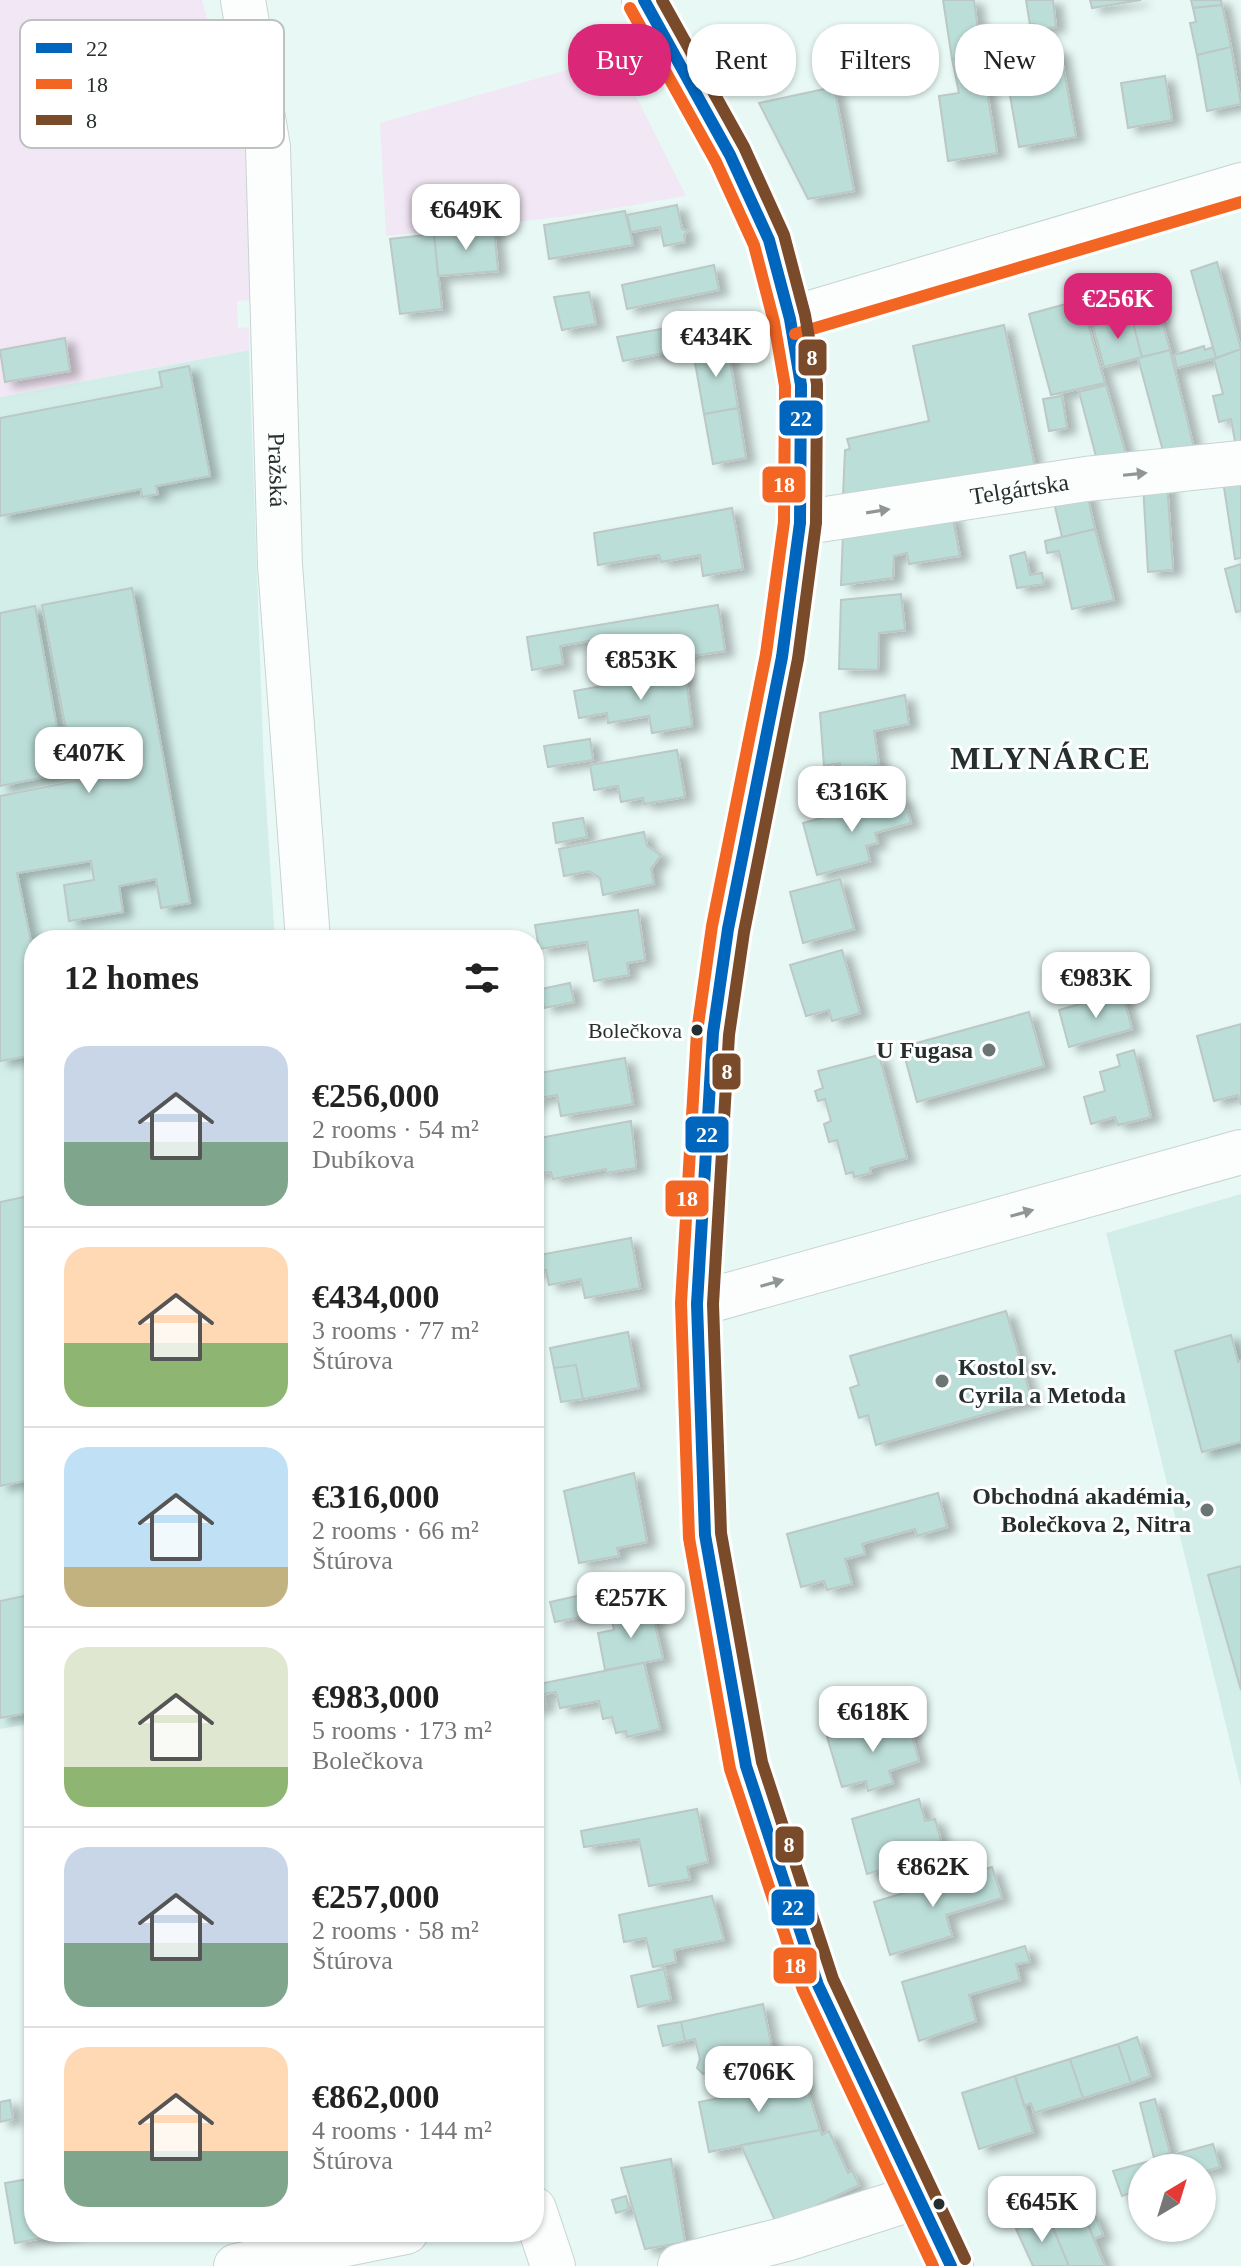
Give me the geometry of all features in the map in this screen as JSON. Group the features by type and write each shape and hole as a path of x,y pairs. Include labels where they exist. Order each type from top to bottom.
{"street":[{"name":"Pražská","path":"243,0 246,20"},
{"path":"644,0 730,155 769,240 790,319 801,385 800,523 782,657 728,929 713,1033 697,1304 705,1535 746,1766 818,1985 951,2266"},
{"name":"Pražská","path":"268,148 280,565 307,930"},
{"path":"790,319 1241,185"},
{"name":"Telgártska","path":"800,523 1086,479 1241,463"},
{"path":"697,1304 1241,1152"},
{"path":"680,2266 786,2239 916,2197"},
{"path":"544,2239 553,2266"},
{"path":"236,2266 356,2242"}],"shaded area":[{"path":"0,0 202,0 207,20 20,20 20,148 250,148 250,300 237,301 238,328 249,327 249,350 0,397"},
{"path":"568,70 568,96 636,96 686,196 569,216 386,236 380,123"},
{"path":"249,350 264,770 274,930 24,930 24,1725 0,1729 0,397"},
{"name":"Obchodná akadémia, Bolečkova 2, Nitra","path":"1241,1194 1241,1787 1106,1233"}],"building":[{"path":"943,0 974,0 977,24 955,24 955,58 952,59"},
{"path":"1026,0 1053,0 1056,24 1030,24"},
{"path":"1090,0 1141,0 1092,8"},
{"path":"1191,0 1221,0 1222,5 1193,8"},
{"path":"1222,5 1231,47 1197,55 1190,23 1196,22 1193,8"},
{"path":"1231,47 1241,104 1207,111 1197,55"},
{"path":"1064,71 1076,137 1019,147 1010,96 1064,96"},
{"path":"1165,76 1172,120 1128,128 1121,83"},
{"path":"812,92 812,96 836,96 854,191 808,199 759,103"},
{"path":"955,94 988,96 997,153 948,161 939,96"},
{"path":"677,205 682,229 688,231 684,235 685,242 664,246 660,227 631,232 627,215"},
{"path":"625,211 633,245 549,259 544,225"},
{"path":"494,228 498,271 438,276 434,234"},
{"path":"434,234 442,309 400,314 390,239"},
{"path":"1217,262 1241,349 1216,358 1191,271"},
{"path":"714,265 719,290 627,309 622,285"},
{"path":"1151,282 1170,350 1142,357 1124,289"},
{"path":"589,292 596,324 562,330 554,297"},
{"path":"1081,300 1105,383 1051,395 1029,314"},
{"path":"1131,315 1142,357 1104,367 1093,326"},
{"path":"722,318 728,341 623,361 617,337"},
{"path":"1004,325 1035,467 843,495 845,450 850,449 847,439 929,421 913,346"},
{"path":"65,338 70,371 5,382 0,350"},
{"path":"727,343 738,408 704,414 693,351"},
{"path":"1204,346 1205,350 1213,347 1216,358 1177,368 1174,355"},
{"path":"1241,349 1241,446 1236,447 1231,419 1219,422 1213,396 1223,394 1214,359"},
{"path":"1170,350 1194,448 1163,451 1138,358"},
{"path":"189,366 210,476 156,486 158,494 142,497 141,489 0,516 0,418 162,387 159,372"},
{"path":"1106,385 1126,454 1097,460 1079,392"},
{"path":"1062,396 1067,428 1049,431 1043,399"},
{"path":"738,408 746,458 713,464 704,414"},
{"path":"1241,478 1241,558 1235,559 1223,481"},
{"path":"1167,483 1173,570 1148,572 1143,484"},
{"path":"1086,490 1095,529 1062,537 1053,498"},
{"path":"732,508 743,569 703,576 700,555 661,562 659,555 598,565 594,533"},
{"path":"952,514 960,556 909,564 907,553 894,556 893,578 841,585 843,533"},
{"path":"1095,529 1114,600 1072,609 1059,551 1047,553 1045,541"},
{"path":"1025,552 1030,575 1042,573 1044,584 1017,588 1010,556"},
{"path":"1241,564 1241,611 1236,612 1225,569"},
{"path":"132,588 190,903 161,908 156,879 119,886 123,912 69,921 64,885 94,880 91,861 17,873 29,930 24,930 24,1057 0,1061 0,796 76,781 42,605"},
{"path":"901,594 905,630 879,633 878,670 839,669 841,600"},
{"path":"718,605 725,651 638,664 634,644 619,647 617,636 560,646 563,664 532,670 527,637"},
{"path":"35,606 57,728 65,726 74,771 0,786 0,613"},
{"path":"685,671 692,726 652,733 649,716 608,723 607,713 579,718 574,691"},
{"path":"905,695 909,724 874,731 879,765 841,772 840,763 824,766 820,713"},
{"path":"590,739 593,760 548,767 544,746"},
{"path":"677,750 685,797 644,804 643,798 621,802 618,786 594,790 590,765"},
{"path":"903,796 911,823 875,833 878,843 866,846 870,861 817,875 803,823"},
{"path":"583,818 587,837 556,843 553,823"},
{"path":"644,832 647,846 661,855 651,869 654,884 603,895 600,878 589,871 564,876 559,849"},
{"path":"840,879 854,929 803,943 790,892"},
{"path":"638,910 645,960 627,963 629,975 594,981 587,942 544,948 544,930 536,930 535,925"},
{"path":"842,950 860,1013 832,1021 829,1010 806,1016 790,965"},
{"path":"570,983 574,1002 544,1008 544,988"},
{"path":"1122,992 1132,1029 1069,1047 1059,1010"},
{"path":"1029,1012 1044,1066 917,1102 902,1047"},
{"path":"1241,1024 1241,1105 1238,1095 1214,1101 1197,1036"},
{"path":"1134,1050 1151,1117 1118,1125 1115,1117 1091,1124 1084,1097 1105,1091 1100,1072 1120,1066 1117,1055"},
{"path":"879,1055 907,1158 870,1168 871,1173 854,1177 853,1172 846,1174 837,1140 829,1142 824,1124 831,1121 825,1099 818,1101 815,1091 823,1088 818,1071"},
{"path":"625,1058 633,1104 561,1116 557,1095 544,1097 544,1072"},
{"path":"631,1121 636,1168 606,1173 606,1169 553,1179 551,1172 544,1173 544,1137"},
{"path":"24,1197 24,1481 0,1486 0,1202"},
{"path":"631,1238 640,1288 585,1298 581,1279 549,1285 544,1270 544,1254"},
{"name":"Kostol sv. Cyrila a Metoda","path":"1006,1311 1032,1401 876,1445 868,1415 859,1418 850,1388 859,1385 850,1356"},
{"path":"628,1332 639,1388 583,1399 576,1365 554,1368 550,1348"},
{"path":"1231,1335 1238,1362 1241,1361 1241,1442 1202,1452 1175,1351"},
{"path":"576,1365 583,1399 561,1402 554,1368"},
{"path":"634,1473 647,1542 617,1548 619,1556 579,1563 564,1491"},
{"path":"938,1493 947,1527 917,1536 915,1529 862,1544 865,1554 845,1559 852,1584 827,1590 824,1581 801,1587 787,1534"},
{"path":"1241,1566 1241,1690 1208,1575"},
{"path":"586,1594 590,1615 555,1622 550,1602"},
{"path":"24,1596 24,1714 0,1718 0,1601"},
{"path":"651,1608 663,1659 605,1670 598,1633 614,1630 611,1616"},
{"path":"644,1663 660,1729 627,1737 626,1731 616,1733 612,1717 603,1719 599,1701 560,1708 556,1692 544,1694 544,1683"},
{"path":"907,1718 919,1761 889,1771 893,1783 868,1791 866,1781 842,1787 827,1737 857,1728 859,1733"},
{"path":"919,1799 925,1821 935,1819 941,1841 932,1844 934,1854 867,1874 852,1819"},
{"path":"697,1809 708,1862 687,1867 690,1879 649,1886 639,1839 584,1847 581,1831"},
{"path":"992,1867 1002,1898 946,1915 952,1936 890,1955 874,1902"},
{"path":"712,1896 724,1940 674,1950 676,1962 653,1967 646,1938 624,1942 619,1915"},
{"path":"1025,1946 1030,1962 1016,1964 1020,1980 969,1995 976,2021 919,2041 902,1982"},
{"path":"664,1969 671,2000 638,2007 631,1976"},
{"path":"763,2004 773,2054 714,2067 703,2074 697,2068 700,2059 695,2039 685,2041 681,2022"},
{"path":"681,2022 685,2041 663,2046 658,2026"},
{"path":"1137,2037 1150,2076 1131,2083 1118,2044"},
{"path":"1118,2044 1131,2083 1083,2098 1070,2059"},
{"path":"1070,2059 1083,2098 1034,2113 1031,2103 1024,2106 1015,2076"},
{"path":"803,2076 820,2130 709,2152 699,2102 735,2095 734,2088"},
{"path":"1015,2076 1033,2132 979,2149 962,2093"},
{"path":"1155,2099 1170,2153 1153,2154 1140,2103"},
{"path":"10,2100 13,2119 0,2122 0,2102"},
{"path":"820,2130 822,2135 829,2131 848,2173 852,2170 859,2185 777,2225 741,2145"},
{"path":"1213,2144 1220,2167 1216,2168 1216,2154 1176,2154"},
{"path":"671,2159 685,2242 645,2249 621,2168"},
{"path":"1128,2167 1128,2194 1122,2196 1113,2171"},
{"path":"24,2180 24,2241 15,2243 5,2183"},
{"path":"626,2196 629,2209 616,2213 612,2200"},
{"path":"1078,2203 1105,2266 1069,2266 1048,2216"},
{"path":"1093,2211 1103,2235 1094,2239 1084,2215"},
{"path":"1048,2216 1069,2266 1033,2266 1016,2229"}],"transit line":[{"name":"22","path":"644,0 730,155 769,240 790,319 801,385 800,523 782,657 728,929 713,1033 697,1304 705,1535 746,1766 818,1985 951,2266"},
{"name":"8","path":"662,0 744,147 784,235 805,315 817,384 816,523 798,659 744,932 729,1035 713,1304 721,1533 762,1762 833,1979 965,2259"},
{"name":"18","path":"630,8 716,162 754,245 774,322 785,386 784,522 766,654 712,926 697,1032 681,1303 689,1538 730,1769 803,1990 933,2266"},
{"name":"18","path":"795,334 1241,202"}],"place":[{"name":"Bolečkova","path":"697,1030"},
{"name":"U Fugasa","path":"989,1050"},
{"name":"Kostol sv. Cyrila a Metoda","path":"942,1381"},
{"name":"Obchodná akadémia, Bolečkova 2, Nitra","path":"1207,1510"}],"district":[{"name":"MLYNÁRCE","path":"1051,758"}]}
